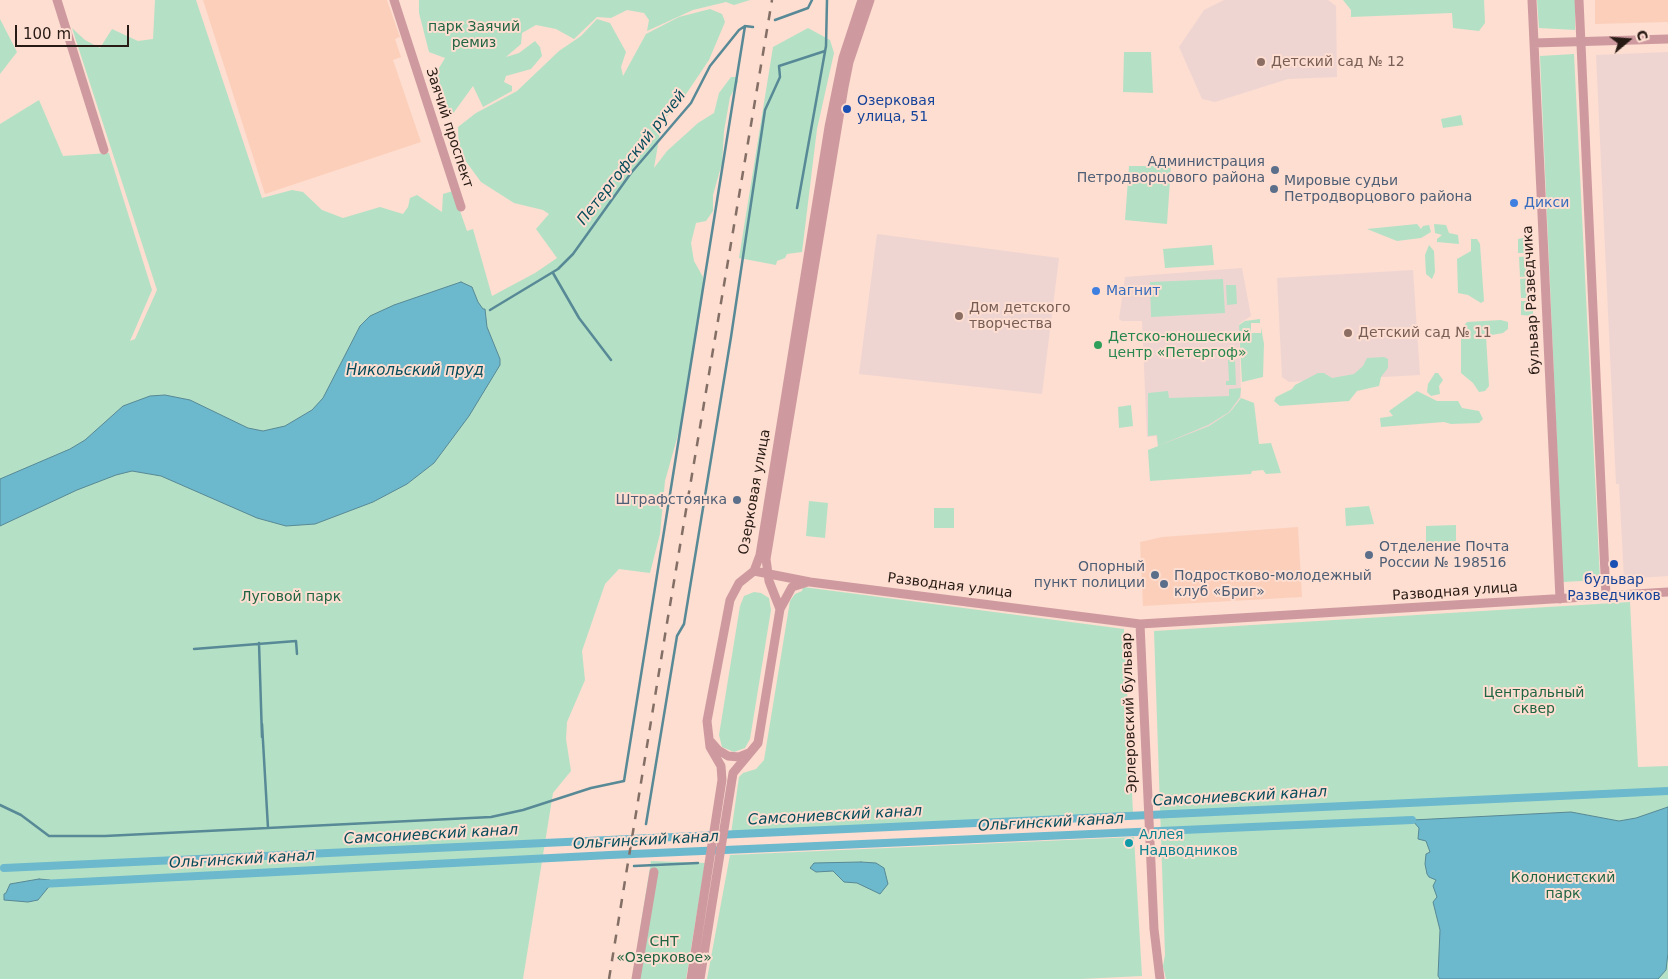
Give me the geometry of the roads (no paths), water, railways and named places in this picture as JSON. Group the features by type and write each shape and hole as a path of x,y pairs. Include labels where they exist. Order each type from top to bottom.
{"street":[{"path":"56,0 104,150"},
{"name":"Заячий проспект","path":"394,0 461,208"},
{"name":"Озерковая улица","path":"720,824 722,773 708,738 707,721 728,606 735,588 754,571 760,555 834,105 843,58 862,0"},
{"name":"Озерковая улица","path":"780,609 767,573 766,559 844,87 849,62 870,0"},
{"name":"бульвар Разведчика","path":"1532,0 1560,599"},
{"path":"1579,0 1606,596"},
{"path":"1534,43 1668,39"},
{"name":"Разводная улица","path":"754,571 810,582 1140,624 1668,592"},
{"name":"Озерковая улица","path":"691,979 720,824 733,773 754,751 758,743 780,609 792,587 810,582"},
{"name":"Эрлеровский бульвар","path":"1140,624 1147,806 1154,929 1159,979"},
{"path":"708,738 713,746 728,756 744,756 754,751"},
{"name":"Озерковая улица","path":"700,979 714,861"},
{"path":"636,979 654,872"}],"water":[{"name":"Никольский пруд","path":"461,282 472,287 478,302 485,309 487,327 500,359 500,365 469,416 434,463 407,484 373,502 315,524 286,526 257,518 161,476 132,471 77,490 0,526 0,479 70,449 85,440 123,406 150,396 165,395 190,400 248,428 263,431 285,426 312,410 323,398 360,326 370,316 394,305"},
{"path":"1668,807 1668,953 1666,970 1658,979 1440,979 1438,976 1440,930 1433,902 1437,897 1433,886 1436,880 1427,874 1426,854 1430,852 1426,841 1418,839 1419,828 1412,820 1571,812 1619,821 1636,818"},
{"path":"814,863 876,863 884,868 888,884 880,894 857,883 844,882 833,871 816,872 810,868"},
{"path":"39,879 50,880 51,884 38,900 28,902 4,900 4,894 10,884"}],"waterway":[{"name":"Петергофский ручей","path":"775,20 808,8 812,0"},
{"path":"797,208 826,46 827,0"},
{"name":"Петергофский ручей","path":"490,310 558,269 573,254 631,173 691,103 710,66 739,30 745,26 753,27"},
{"path":"0,805 21,815 49,836 105,836 491,817 523,810 591,788 624,781 745,26"},
{"path":"646,824 677,636 684,624 731,337 765,110 780,77 779,66 825,51"},
{"path":"553,273 579,318 611,360"},
{"path":"194,649 296,641 297,654"},
{"path":"259,643 262,737"},
{"path":"262,724 268,828"},
{"name":"Самсониевский канал","path":"4,868 1668,791"},
{"name":"Ольгинский канал","path":"41,884 610,855 1412,820"},
{"path":"634,866 698,863"}],"railway":[{"path":"609,979 772,0"}],"place":[{"name":"Детский сад № 12","path":"1261,62"},
{"name":"Озерковая улица, 51","path":"847,109"},
{"name":"Администрация Петродворцового района","path":"1275,170"},
{"name":"Мировые судьи Петродворцового района","path":"1274,189"},
{"name":"Дикси","path":"1514,203"},
{"name":"Магнит","path":"1096,291"},
{"name":"Дом детского творчества","path":"959,316"},
{"name":"Детский сад № 11","path":"1348,333"},
{"name":"Детско-юношеский центр «Петергоф»","path":"1098,345"},
{"name":"Штрафстоянка","path":"737,500"},
{"name":"Отделение Почта России № 198516","path":"1369,555"},
{"name":"бульвар Разведчиков","path":"1614,564"},
{"name":"Опорный пункт полиции","path":"1155,575"},
{"name":"Подростково-молодежный клуб «Бриг»","path":"1164,584"},
{"name":"Аллея Надводников","path":"1129,843"}],"park label":[{"name":"парк Заячий ремиз","path":"474,36"},
{"name":"Луговой парк","path":"291,597"},
{"name":"Центральный сквер","path":"1534,702"},
{"name":"Колонистский парк","path":"1563,886"},
{"name":"СНТ «Озерковое»","path":"664,950"}]}
